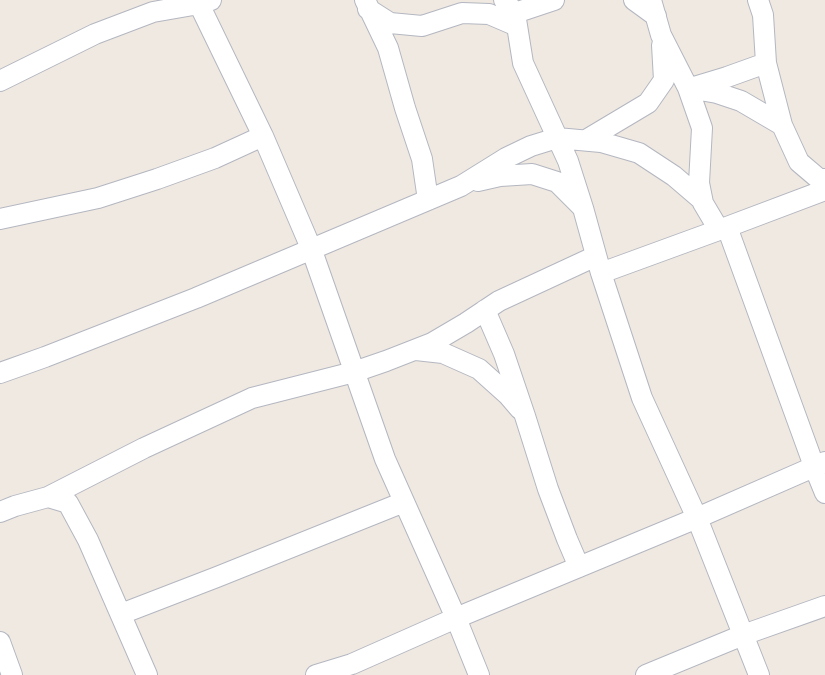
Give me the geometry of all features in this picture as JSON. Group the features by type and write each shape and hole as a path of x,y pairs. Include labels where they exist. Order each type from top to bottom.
{"street":[{"path":"366,4 390,23 422,26 462,13 512,13 554,0"},
{"path":"586,140 648,103 664,80 661,35 654,8 634,0"},
{"path":"758,0 763,15 766,63 782,124 799,162 819,179 825,179"},
{"path":"0,81 95,34 153,12 202,1 312,248 385,459 456,618 479,675"},
{"path":"366,4 388,48 405,108 422,159 428,200"},
{"path":"512,13 523,62 568,161 583,208 598,265 642,398 697,518 759,675"},
{"path":"661,35 688,88 702,128 699,182 702,203 723,229 820,464 825,493"},
{"path":"688,88 727,77 766,63"},
{"path":"688,88 717,93 741,102 782,124"},
{"path":"0,219 98,198 157,180 215,158 263,136"},
{"path":"461,186 506,158 531,146 557,138 601,142 639,153 674,176 702,200"},
{"path":"0,373 196,298 461,186 500,176 532,174 557,182 583,208"},
{"path":"0,512 15,506 48,497 144,448 252,398 354,372 432,343 499,301 598,265 723,229 825,190"},
{"path":"485,310 504,354 548,489 579,567"},
{"path":"414,350 443,353 479,370 508,395 525,416"},
{"path":"316,675 352,664 456,618 697,518 820,464"},
{"path":"48,497 68,503 88,540 147,675"},
{"path":"121,614 404,502"},
{"path":"646,675 743,635 825,606"},
{"path":"0,642 12,675"}]}
